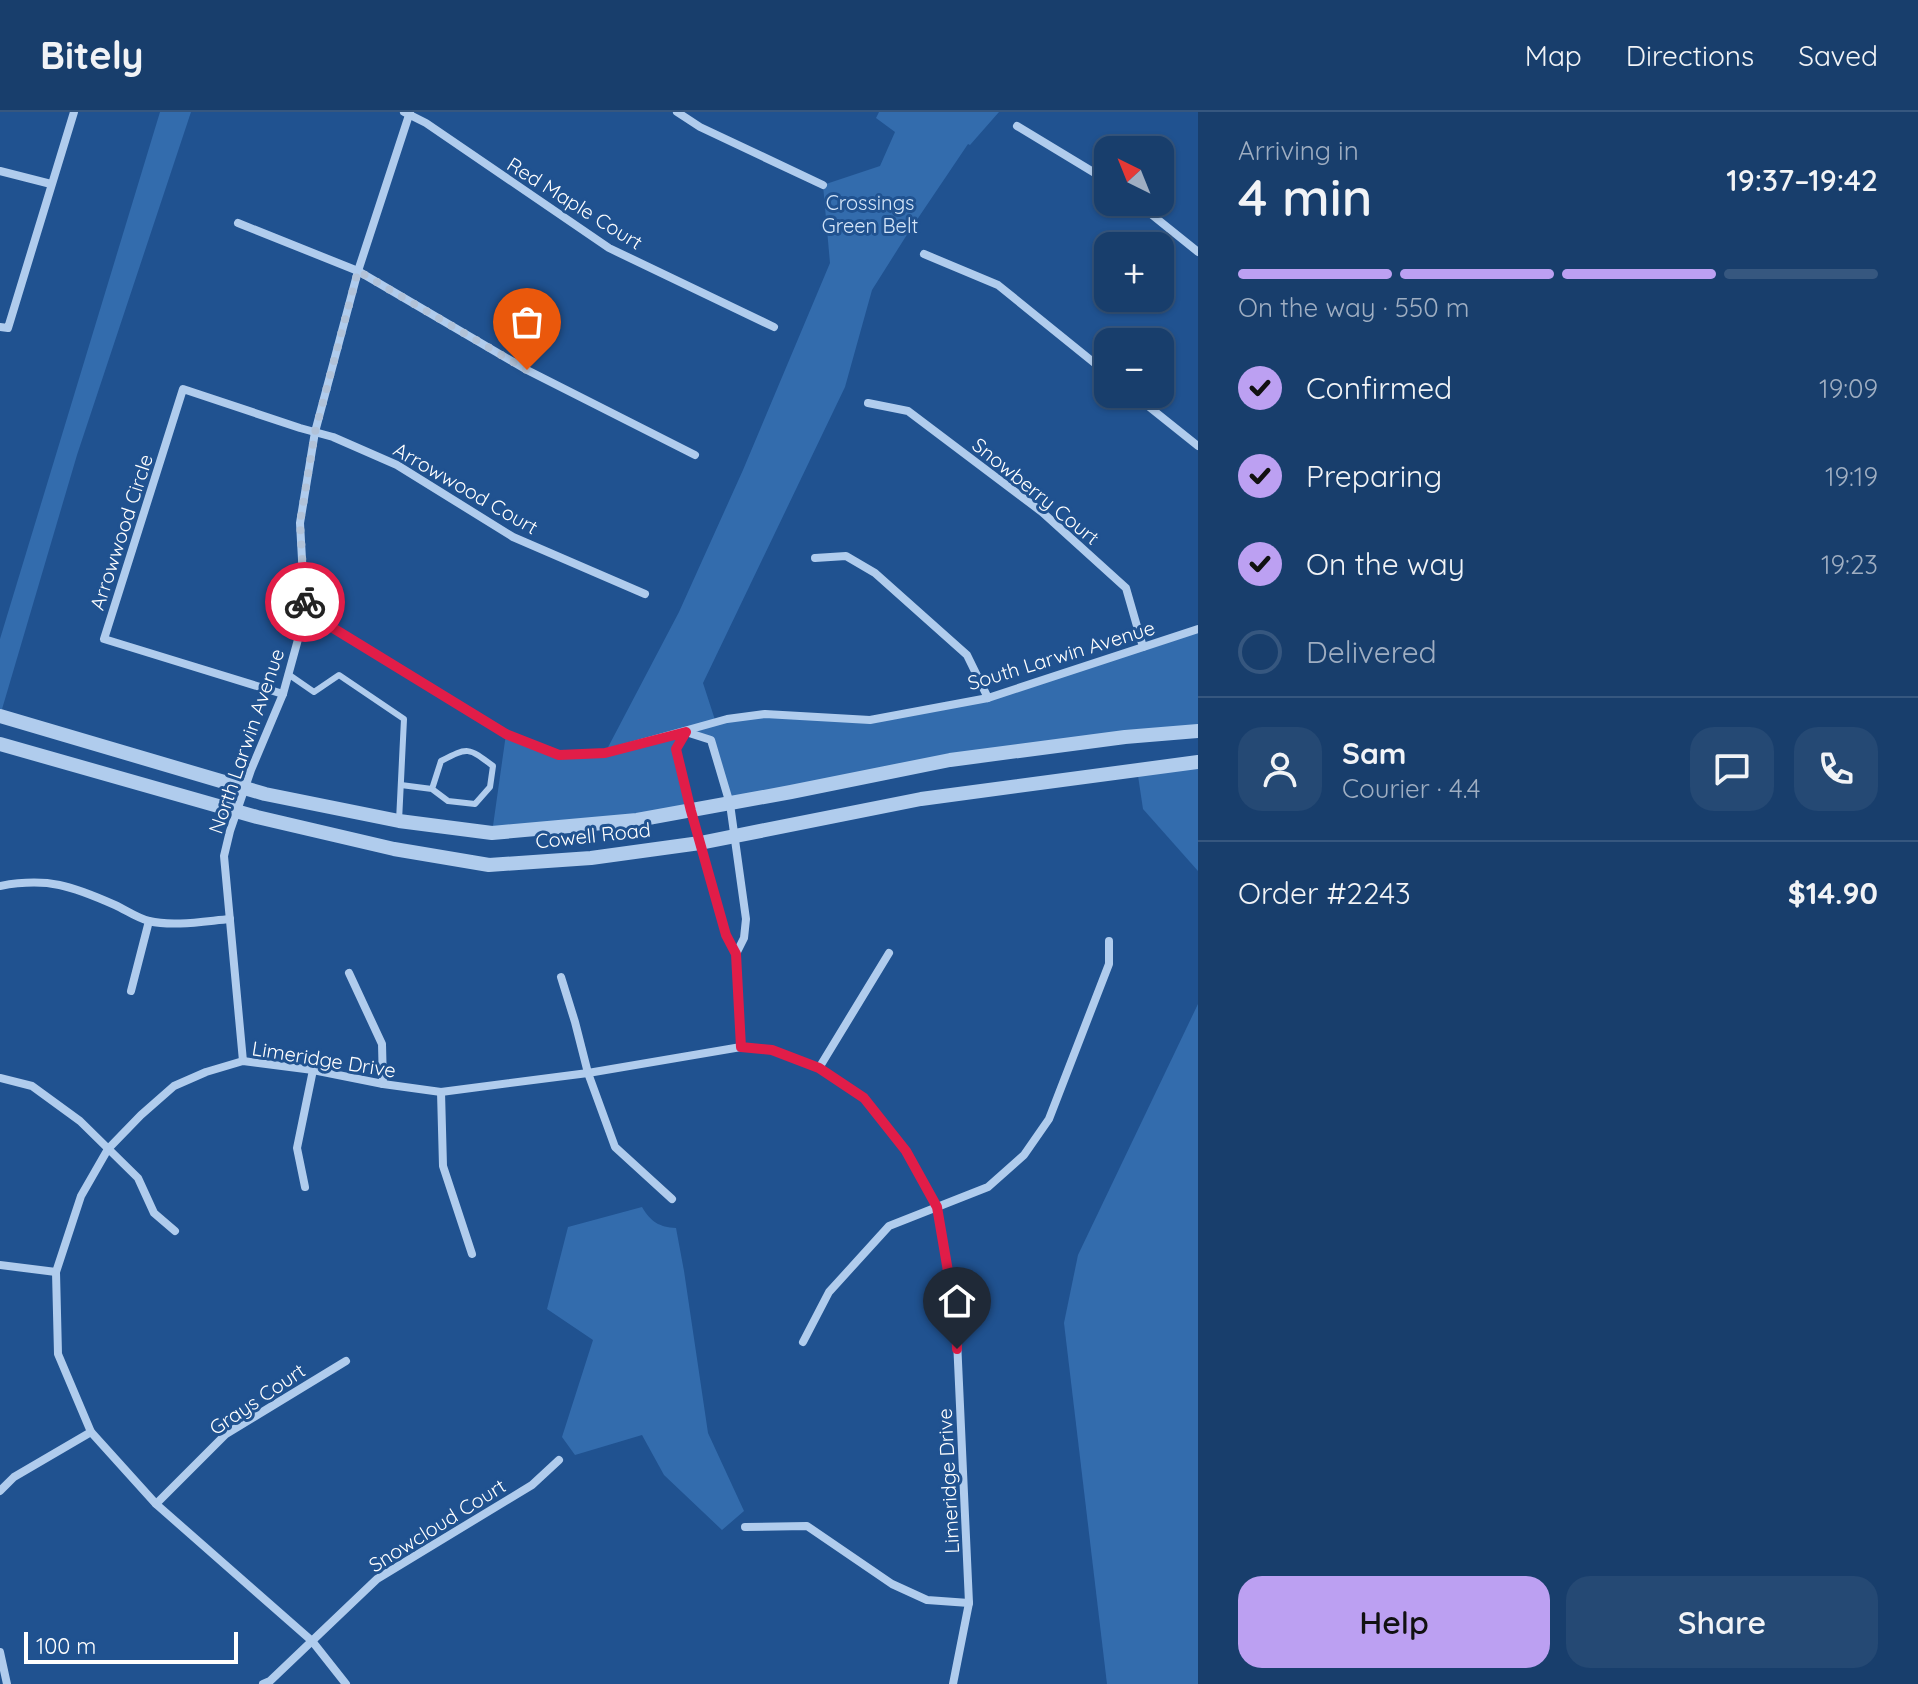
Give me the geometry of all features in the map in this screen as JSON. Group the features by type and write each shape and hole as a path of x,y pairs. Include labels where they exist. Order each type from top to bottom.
{"street":[{"path":"0,327 8,328 74,112"},
{"path":"677,112 700,127 823,185"},
{"name":"North Larwin Avenue","path":"243,1061 224,856 245,789 283,694 305,614 300,523 315,432 358,271 408,113"},
{"name":"Red Maple Court","path":"408,113 609,248 774,327"},
{"path":"1017,126 1094,173"},
{"path":"0,171 51,184"},
{"path":"1153,216 1198,252"},
{"path":"238,223 358,271 527,370 695,455"},
{"path":"924,254 998,285 1094,363"},
{"name":"Arrowwood Circle","path":"283,694 104,639 183,389 315,432"},
{"name":"Snowberry Court","path":"868,403 908,411 1042,512 1126,588 1143,647"},
{"path":"1150,408 1198,446"},
{"name":"Arrowwood Court","path":"315,432 397,465 513,537 645,594"},
{"path":"815,558 846,556 875,573 967,655 988,698"},
{"name":"South Larwin Avenue","path":"305,614 315,617 506,734 559,755 605,753 727,719 765,714 870,720 988,698 1198,629"},
{"name":"Cowell Road","path":"0,716 245,789 399,821 492,833 637,820 950,760 1125,737 1198,731"},
{"path":"736,954 744,938 746,919 730,804 711,740 686,732 676,749 726,935 736,954 741,1047"},
{"name":"Cowell Road","path":"0,744 237,812 394,849 489,865 591,858 700,843 921,799 1198,762"},
{"path":"0,886 42,882 74,887 149,921 181,923 230,919"},
{"path":"131,991 149,921"},
{"path":"803,1342 829,1292 889,1226 988,1187 1024,1155 1049,1119 1109,964 1109,941"},
{"path":"819,1068 889,953"},
{"path":"349,973 382,1044 383,1084"},
{"path":"561,977 588,1073 615,1147 672,1199"},
{"name":"Limeridge Drive","path":"346,1684 312,1641 156,1504 91,1432 58,1354 56,1272 81,1196 108,1149 174,1086 243,1061 441,1092 588,1073 741,1047 772,1050 819,1068 864,1098 906,1151 937,1207 956,1318 969,1603 953,1684"},
{"path":"305,1187 297,1148 313,1070"},
{"path":"0,1078 32,1086 80,1121 138,1178 154,1213 175,1231"},
{"path":"441,1092 443,1166 472,1254"},
{"path":"0,1265 56,1272"},
{"name":"Grays Court","path":"156,1504 226,1434 346,1361"},
{"path":"0,1491 14,1477 91,1432"},
{"name":"Snowcloud Court","path":"263,1684 270,1681 377,1579 532,1485 559,1460"},
{"path":"745,1527 807,1526 892,1584 927,1600 969,1603"},
{"path":"0,1652 7,1684"}],"lane":[{"path":"288,674 314,692 339,675 404,719 399,821"},
{"path":"401,785 432,789 448,801 475,804 490,787 493,766 475,752 463,750 441,761 432,789"}],"green space":[{"path":"160,112 191,112 77,455 0,716 0,639"},
{"name":"Crossings Green Belt","path":"879,112 999,112 968,144 872,290 845,387 703,683 716,723 765,714 870,720 988,697 1198,629 1198,731 1125,737 730,804 711,740 686,732 676,749 691,811 492,833 506,734 559,755 605,753 679,612 830,263 823,185 880,166 895,132 876,118"},
{"path":"1198,762 1198,871 1143,809 1137,769"},
{"path":"1198,1004 1198,1684 1107,1684 1064,1323 1078,1255"},
{"path":"642,1207 656,1223 676,1228 708,1433 744,1511 722,1530 664,1475 642,1435 575,1455 562,1437 593,1340 547,1309 568,1227"}],"way so far":[{"path":"305,602 300,523 315,432 358,271 527,370"}],"route":[{"path":"305,602 305,614 315,617 506,734 559,755 605,753 686,732 676,749 726,935 736,954 741,1047 772,1050 819,1068 864,1098 906,1151 937,1207 956,1318 957,1349"}]}
